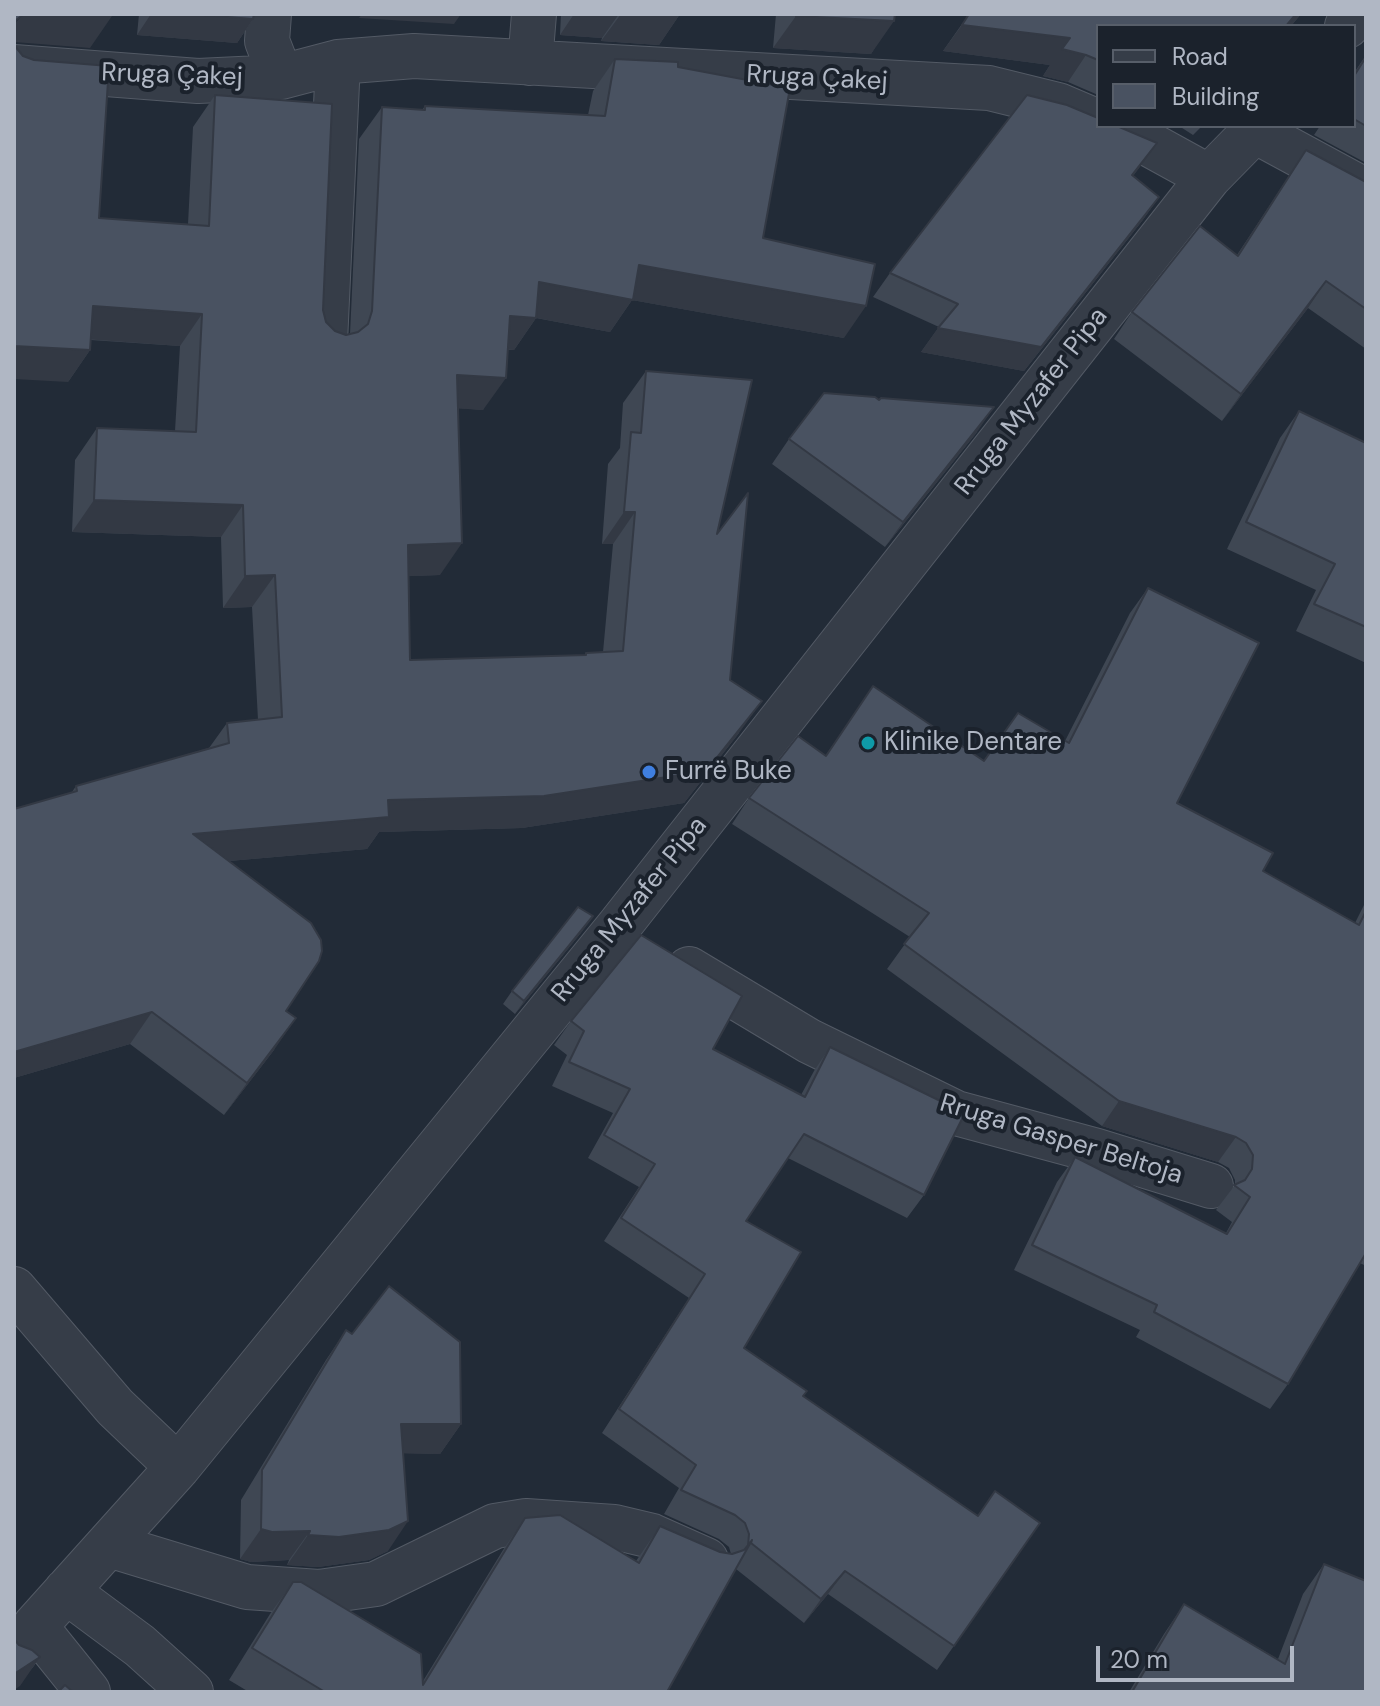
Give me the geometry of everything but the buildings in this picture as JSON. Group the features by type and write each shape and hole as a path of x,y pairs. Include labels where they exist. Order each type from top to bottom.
{"street":[{"name":"Rruga Çakej","path":"269,14 267,41 281,77"},
{"path":"530,63 534,14"},
{"name":"Rruga Çakej","path":"14,67 198,81 281,77 338,62 414,56 989,88 1058,105 1096,121"},
{"path":"325,342 338,62"},
{"path":"1112,128 1149,144 1209,177"},
{"path":"1257,128 1366,191"},
{"name":"Rruga Myzafer Pipa","path":"25,1640 178,1467 619,926 1209,177 1257,128"},
{"name":"Rruga Gasper Beltoja","path":"619,926 809,1041 956,1113 1211,1186"},
{"path":"14,1289 115,1407 178,1467"},
{"path":"109,1545 247,1587 319,1592 376,1584 495,1526 526,1521 614,1527 652,1536 708,1561"},
{"path":"66,1591 140,1646 191,1692"},
{"path":"25,1640 88,1692"}],"place":[{"name":"Klinike Dentare","path":"868,743"},
{"name":"Furrë Buke","path":"649,772"}]}
